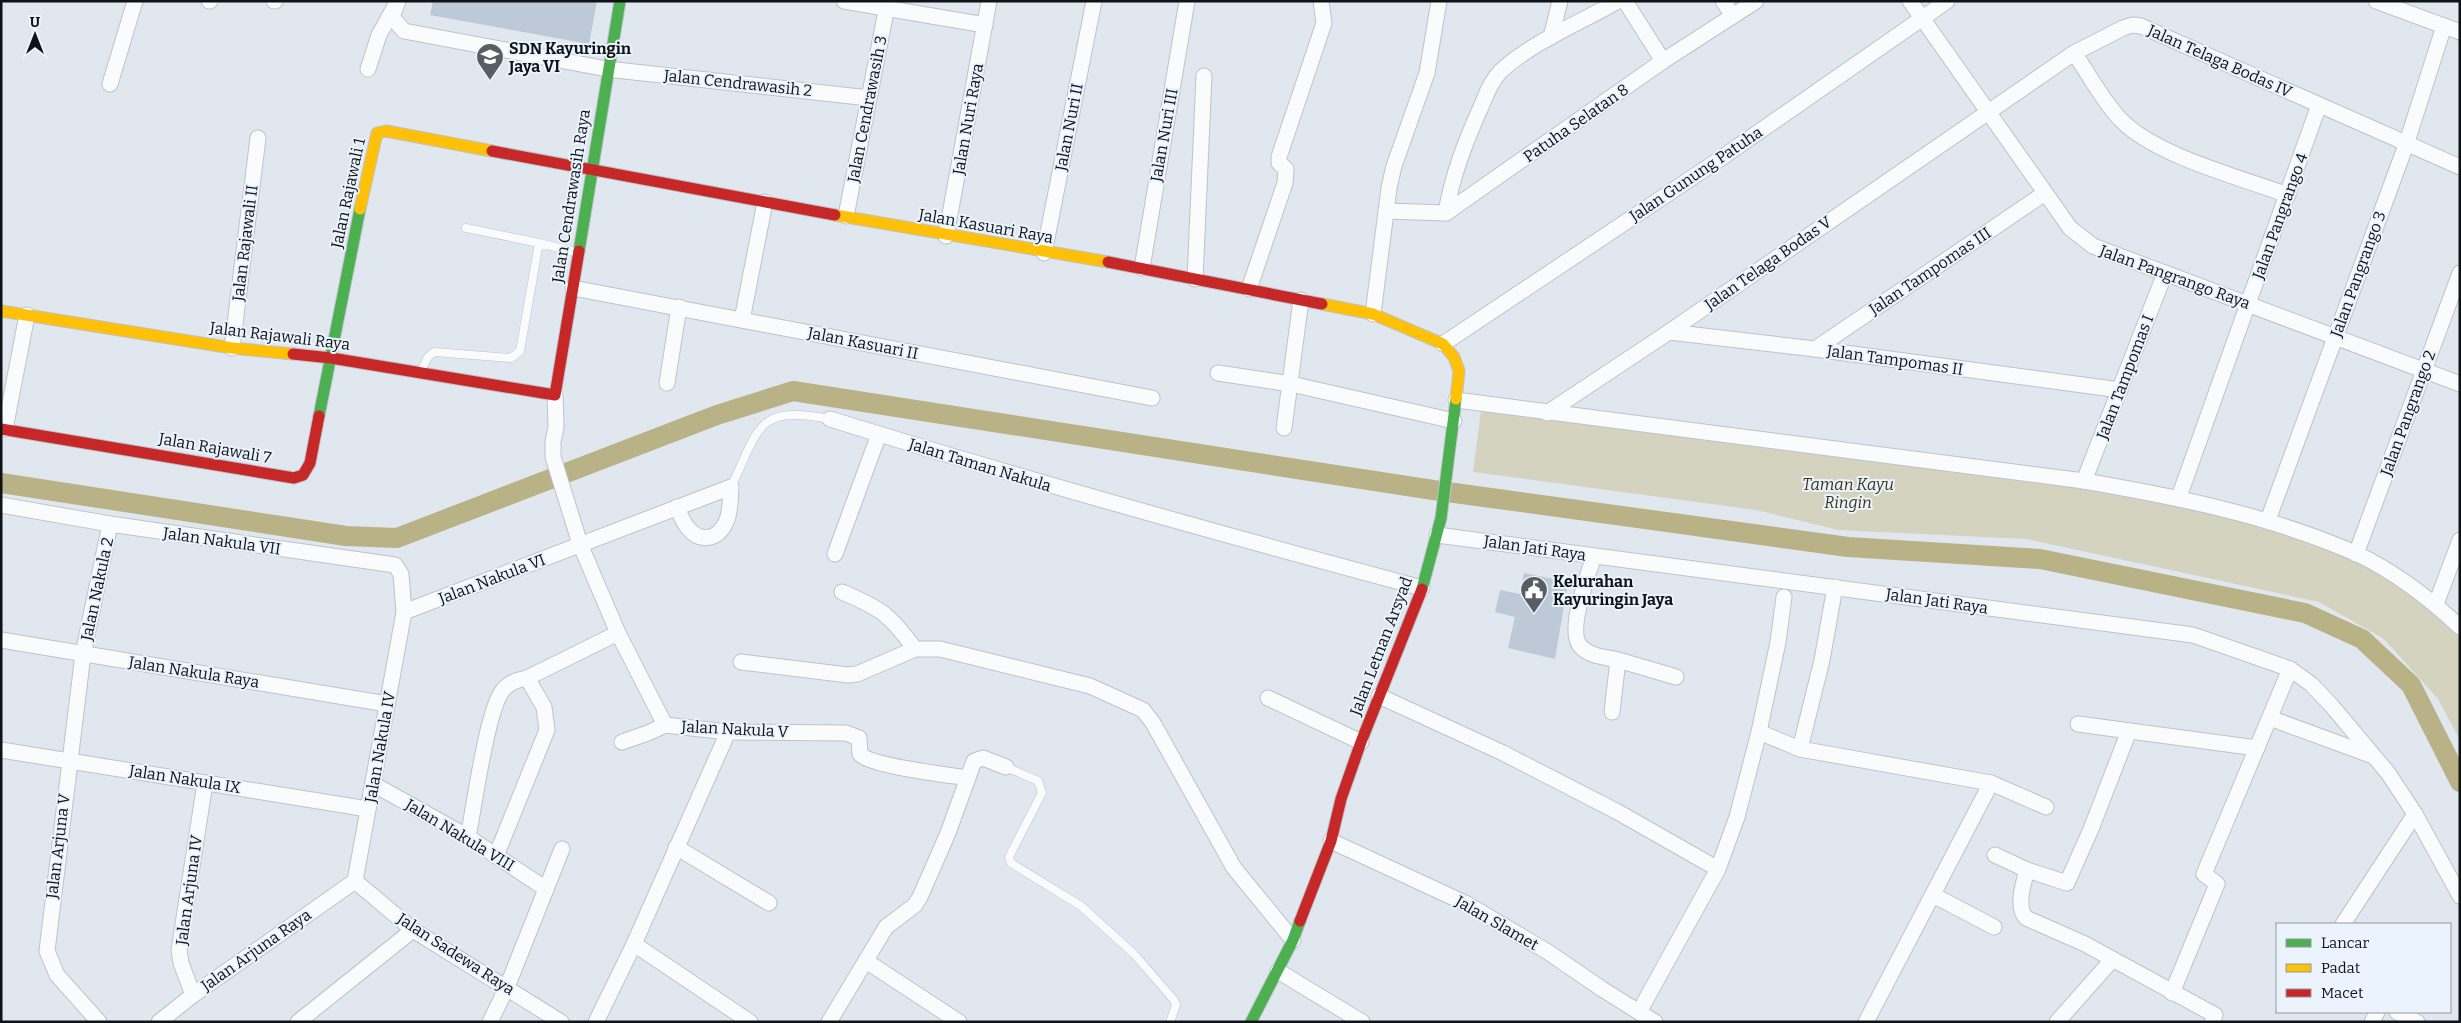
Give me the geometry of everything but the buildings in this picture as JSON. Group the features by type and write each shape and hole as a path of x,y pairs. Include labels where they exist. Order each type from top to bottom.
{"street":[{"path":"110,84 135,1"},
{"path":"368,69 379,35 398,1"},
{"name":"Jalan Cendrawasih 2","path":"398,1 392,17 404,31 607,69 869,98"},
{"name":"Jalan Cendrawasih Raya","path":"555,396 593,168 607,69 620,1"},
{"path":"844,1 887,5 985,25"},
{"name":"Jalan Nuri Raya","path":"946,236 989,1"},
{"name":"Jalan Nuri II","path":"1044,253 1094,1"},
{"name":"Jalan Nuri III","path":"1142,268 1187,1"},
{"path":"1249,289 1284,183 1286,169 1279,163 1279,158 1324,23 1321,1"},
{"path":"1439,1 1427,73 1394,166 1373,314 1443,344"},
{"path":"1551,37 1560,1"},
{"path":"1387,211 1446,213 1451,182 1461,151 1490,86 1499,73 1551,37 1618,1"},
{"path":"1625,1 1663,61"},
{"path":"1723,1 1733,16"},
{"name":"Patuha Selatan 8","path":"1446,213 1663,61 1756,1"},
{"name":"Jalan Pangrango Raya","path":"1910,1 2070,228 2093,246 2460,384"},
{"name":"Jalan Gunung Patuha","path":"1443,344 1717,161 1947,1"},
{"path":"2376,1 2460,32"},
{"name":"Jalan Cendrawasih 3","path":"846,216 887,5"},
{"name":"Jalan Telaga Bodas IV","path":"1989,111 2074,52 2123,28 2136,25 2460,168"},
{"name":"Jalan Pangrango 3","path":"2268,520 2406,145 2444,26"},
{"path":"2074,52 2121,120 2140,136 2178,155 2288,195"},
{"path":"1196,279 1204,76"},
{"name":"Jalan Pangrango 4","path":"2178,497 2319,105"},
{"name":"Jalan Telaga Bodas V","path":"1546,413 1669,332 1989,111"},
{"name":"Jalan Rajawali 1","path":"331,358 374,139 377,133 386,131 593,168"},
{"name":"Jalan Rajawali II","path":"232,348 258,138"},
{"name":"Jalan Kasuari Raya","path":"593,168 946,236 1142,268 1373,314"},
{"name":"Jalan Tampomas III","path":"1815,349 2045,193"},
{"path":"742,320 765,202"},
{"name":"Jalan Tampomas I","path":"2084,481 2165,273"},
{"name":"Jalan Pangrango 2","path":"2356,554 2460,273"},
{"name":"Jalan Kasuari II","path":"573,288 1152,398"},
{"path":"1284,428 1302,300"},
{"path":"667,383 679,307"},
{"name":"Jalan Rajawali Raya","path":"1,311 232,348 331,358 555,396"},
{"path":"3,429 27,315"},
{"name":"Jalan Tampomas II","path":"1669,332 1815,349 2120,390"},
{"name":"Jalan Letnan Arsyad","path":"1251,1022 1293,940 1331,841 1360,742 1422,588 1440,518 1459,371 1454,357 1443,344"},
{"name":"Jalan Rajawali 7","path":"3,429 294,478 303,475 310,463 331,358"},
{"path":"1218,373 1291,384 1454,421"},
{"name":"Jalan Nakula V","path":"555,396 556,427 553,457 580,544 618,633 665,725 728,732 851,734 858,738 861,756 896,766 968,778"},
{"path":"1456,400 2084,481 2178,497 2268,520 2356,554 2436,604 2460,627"},
{"name":"Jalan Taman Nakula","path":"830,419 1126,508 1422,588"},
{"path":"835,554 880,434"},
{"path":"580,544 677,507 731,487 726,522 716,535 708,538 702,538 687,528 677,507"},
{"name":"Jalan Nakula VII","path":"1,505 110,524 395,565 401,574 404,612"},
{"name":"Jalan Nakula 2","path":"83,654 110,524"},
{"name":"Jalan Jati Raya","path":"1437,535 2193,635 2290,669 2311,684 2331,705 2388,773 2414,814 2460,896"},
{"path":"2436,604 2460,540"},
{"name":"Jalan Nakula VI","path":"404,612 580,544"},
{"path":"1594,556 1577,616 1576,636 1582,648 1594,655 1676,677"},
{"path":"1800,749 1822,660 1835,587"},
{"path":"842,592 873,606 888,616 915,649"},
{"path":"1639,1012 1718,869 1738,818 1778,642 1784,597"},
{"name":"Jalan Nakula IV","path":"355,881 404,612"},
{"path":"468,837 490,722 502,691 515,680 527,678 618,633"},
{"name":"Jalan Nakula Raya","path":"1,640 387,704"},
{"path":"741,662 848,675 857,674 915,649 940,649 1090,686 1143,710 1153,722 1234,868 1293,940"},
{"name":"Jalan Arjuna V","path":"83,654 47,951 57,975 99,1022"},
{"path":"1612,712 1618,660"},
{"path":"2172,993 2217,884 2204,874 2290,669"},
{"path":"496,856 547,730 544,707 527,678"},
{"path":"1379,696 1503,753 1616,811 1718,869"},
{"path":"1268,698 1360,742"},
{"path":"2270,718 2374,757"},
{"path":"2078,724 2257,748"},
{"path":"622,742 648,734 665,725"},
{"path":"1995,855 2027,870 2067,883 2091,829 2128,731"},
{"path":"596,1022 634,944 728,732"},
{"path":"1759,732 1800,749 1991,783 2046,807"},
{"name":"Jalan Nakula IX","path":"1,750 368,809"},
{"path":"829,1022 886,926 915,905 920,896 974,761 978,758 1006,767"},
{"name":"Jalan Arjuna IV","path":"193,995 181,963 179,950 205,783"},
{"path":"1866,1022 1991,783"},
{"name":"Jalan Nakula VIII","path":"373,784 468,837 546,889"},
{"path":"2344,923 2414,814"},
{"name":"Jalan Slamet","path":"1331,841 1467,904 1548,952 1655,1022"},
{"path":"676,846 769,903"},
{"path":"490,1022 507,987 562,849"},
{"path":"2027,870 2022,886 2021,901 2021,912 2024,917 2085,944 2215,1015 2212,1022"},
{"name":"Jalan Arjuna Raya","path":"160,1022 193,995 355,881"},
{"name":"Jalan Sadewa Raya","path":"355,881 413,930 562,1022"},
{"path":"1932,895 1994,928"},
{"path":"298,1022 413,930"},
{"path":"634,944 750,1022"},
{"path":"2057,1022 2112,960"},
{"path":"866,962 959,1022"},
{"path":"1278,971 1362,1022"},
{"path":"2399,1013 2418,1022"}],"lane":[{"path":"466,228 579,253"},
{"path":"420,373 428,357 434,352 511,358 520,351 539,243"},
{"name":"Jalan Taman Nakula","path":"731,487 760,428 769,420 792,413 830,419"},
{"path":"1006,767 1038,781 1042,793 1011,853 1009,858 1011,863 1081,906 1134,954 1174,1000 1176,1005 1170,1022"}],"green space":[{"name":"Taman Kayu Ringin","path":"1481,411 2095,487 2189,504 2357,556 2434,609 2460,638 2460,740 2438,699 2384,639 2319,602 2026,539 1838,530 1756,510 1473,472"}],"waterway":[{"path":"1,483 346,536 397,538 717,415 793,391 1433,490 1848,547 2040,559 2305,613 2362,639 2411,685 2460,782"}],"traffic: fast":[{"path":"579,251 620,1"},
{"path":"319,416 360,209"},
{"path":"1422,589 1441,518 1456,399"},
{"path":"1251,1022 1293,940 1300,921"}],"traffic: slow":[{"path":"360,209 377,133 386,131 492,151"},
{"path":"835,215 1108,262"},
{"path":"1322,304 1373,314 1443,344 1454,357 1459,371 1456,399"},
{"path":"1,311 232,348 293,354"}],"traffic: jam":[{"path":"492,151 835,215"},
{"path":"293,354 331,358 555,395 579,251"},
{"path":"1108,262 1322,304"},
{"path":"1,429 294,478 303,475 310,463 319,416"},
{"path":"1300,921 1331,841 1341,799 1361,742 1422,589"}],"place":[{"name":"SDN Kayuringin Jaya VI","path":"490,81"},
{"name":"Kelurahan Kayuringin Jaya","path":"1534,614"}]}
